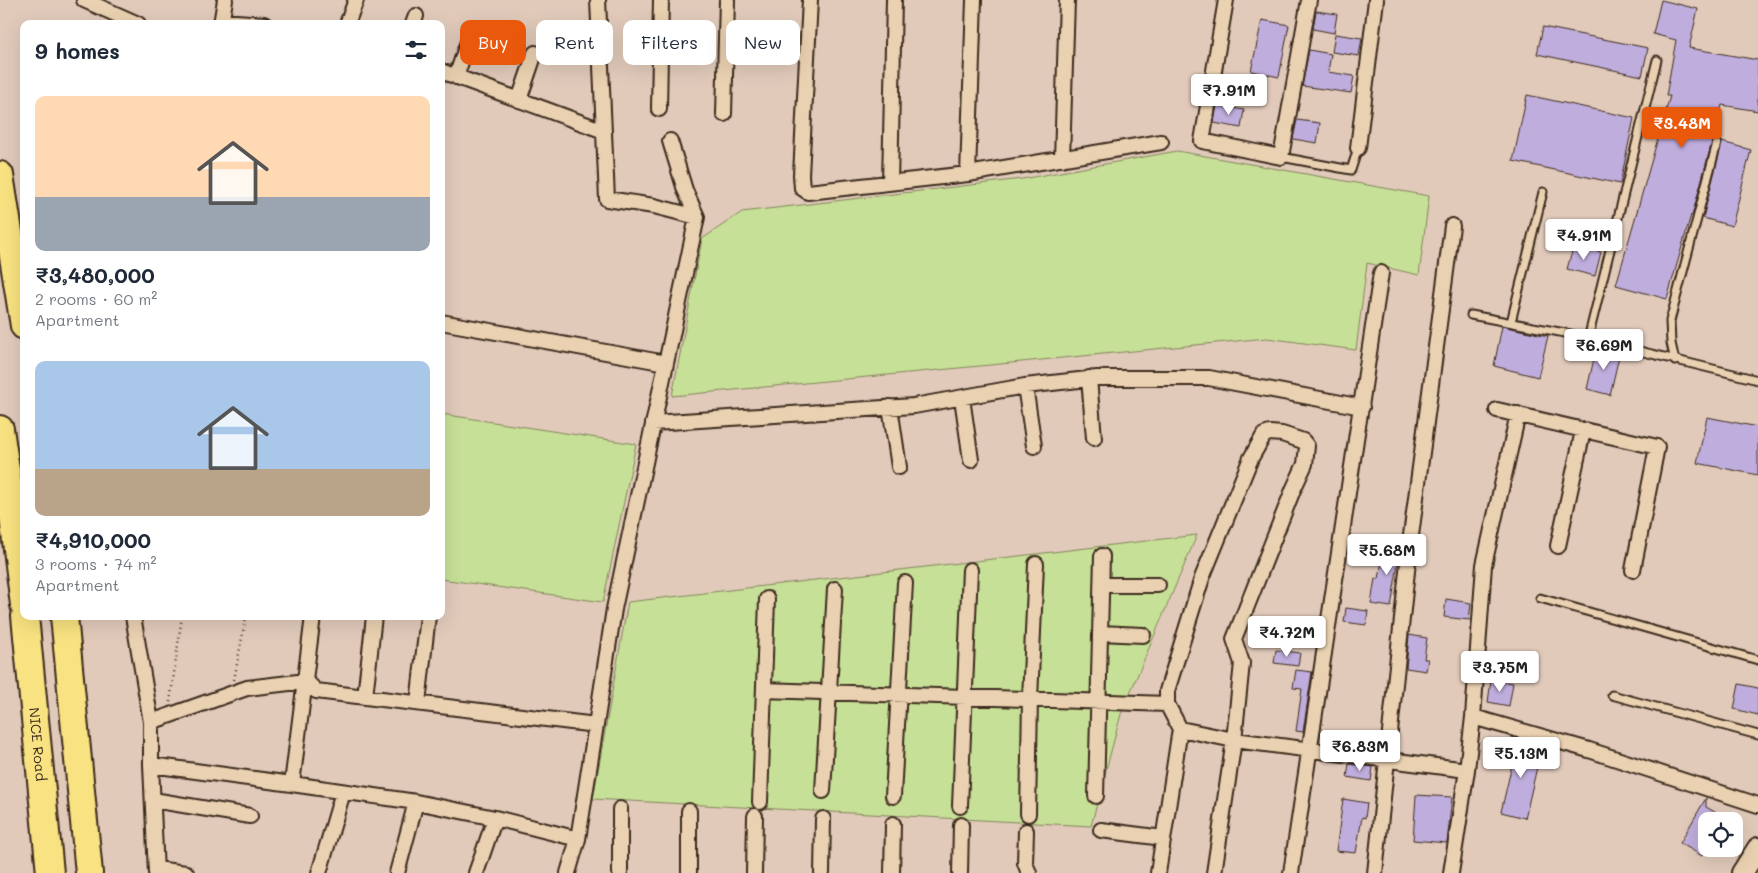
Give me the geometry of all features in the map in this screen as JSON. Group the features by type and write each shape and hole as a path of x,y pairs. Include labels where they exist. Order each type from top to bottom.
{"highway":[{"path":"0,175 20,301"},
{"path":"0,429 20,573"},
{"name":"NICE Road","path":"25,620 50,873"},
{"path":"64,620 89,873"}],"street":[{"path":"84,0 129,20"},
{"path":"222,20 225,0"},
{"path":"348,20 356,0"},
{"path":"598,0 607,199 654,206 697,217"},
{"path":"659,109 661,0"},
{"path":"724,114 727,0"},
{"path":"810,0 801,175 802,188 808,192 968,174 1162,142"},
{"path":"890,182 894,0"},
{"path":"968,174 974,0"},
{"path":"1062,159 1067,0"},
{"path":"1226,0 1202,141 1280,157 1309,0"},
{"path":"1358,148 1376,0"},
{"path":"518,100 535,53"},
{"path":"456,77 460,65"},
{"path":"445,73 604,131"},
{"path":"568,873 578,839 614,609 697,217 684,190 670,142"},
{"path":"1375,873 1410,544 1452,226"},
{"path":"1291,873 1381,272"},
{"path":"445,323 666,363"},
{"path":"653,423 914,406 1025,386 1089,378 1209,378 1362,407"},
{"path":"1089,378 1094,438"},
{"path":"1025,386 1034,446"},
{"path":"962,398 971,460"},
{"path":"890,408 899,467"},
{"path":"1497,410 1657,447 1633,570"},
{"path":"1451,873 1467,770 1473,716 1484,565 1518,414"},
{"path":"1558,546 1583,431"},
{"path":"1158,873 1180,729 1166,704 1167,690 1202,578 1252,458 1264,435 1270,433 1282,434 1303,441 1307,446 1307,454 1302,471 1234,639 1242,663 1234,740 1214,873"},
{"path":"1096,796 1102,556"},
{"path":"1028,814 1030,699 1036,564"},
{"path":"960,806 970,570"},
{"path":"893,796 906,582"},
{"path":"1101,585 1158,584"},
{"path":"823,791 835,589"},
{"path":"760,802 767,599"},
{"path":"135,620 151,722 152,800 156,871 186,873"},
{"path":"292,784 313,620"},
{"path":"365,697 374,620"},
{"path":"418,703 428,620"},
{"path":"1100,633 1143,635"},
{"path":"306,681 316,691 596,725"},
{"path":"151,722 247,688 306,681"},
{"path":"764,690 1166,704"},
{"path":"1473,716 1589,750 1758,805"},
{"path":"1180,729 1234,740 1467,770"},
{"path":"151,766 416,802 494,818 578,839"},
{"path":"319,873 343,792"},
{"path":"152,800 250,816"},
{"path":"396,873 416,802"},
{"path":"620,809 620,873"},
{"path":"689,811 689,873"},
{"path":"754,873 755,816"},
{"path":"476,873 494,818"},
{"path":"822,873 823,819"},
{"path":"892,824 892,873"},
{"path":"960,873 961,825"},
{"path":"1101,830 1163,838"},
{"path":"1026,832 1025,863 1029,873"}],"lane":[{"path":"1588,339 1657,60"},
{"path":"1675,361 1670,344 1670,321 1717,143"},
{"path":"1280,157 1351,170 1358,148"},
{"path":"1511,322 1543,192"},
{"path":"1471,315 1588,339 1758,380"},
{"path":"1540,598 1758,660"},
{"path":"1612,696 1758,736"}],"path":[{"path":"168,716 181,620"},
{"path":"231,694 245,620"}],"green space":[{"path":"1177,151 1429,196 1419,275 1367,263 1356,350 1267,338 672,396 702,239 742,212 1022,179"},
{"path":"445,415 636,444 603,602 445,580"},
{"path":"1197,535 1121,714 1091,826 593,799 628,602"}],"building":[{"path":"1661,0 1698,9 1689,48 1758,60 1758,111 1722,105 1667,299 1616,285 1670,96 1666,96 1676,40 1653,34"},
{"path":"1316,11 1337,14 1334,33 1313,29"},
{"path":"1262,20 1289,25 1279,77 1251,71"},
{"path":"1543,27 1648,48 1642,76 1537,54"},
{"path":"1335,34 1362,38 1359,56 1332,52"},
{"path":"1309,50 1331,54 1328,72 1354,76 1351,93 1302,86"},
{"path":"1527,95 1634,118 1620,184 1513,161"},
{"path":"1217,105 1244,110 1241,128 1214,123"},
{"path":"1297,120 1320,123 1317,143 1293,139"},
{"path":"1722,142 1751,150 1732,226 1703,218"},
{"path":"1574,245 1601,252 1595,276 1567,269"},
{"path":"1502,326 1548,336 1538,377 1494,366"},
{"path":"1597,346 1620,352 1610,395 1587,389"},
{"path":"1707,417 1758,427 1758,475 1697,463"},
{"path":"1385,541 1401,543 1391,607 1371,604 1375,578 1379,579"},
{"path":"1446,599 1471,603 1469,620 1444,617"},
{"path":"1346,608 1368,611 1366,625 1344,622"},
{"path":"1409,635 1427,638 1424,659 1428,659 1426,671 1406,668"},
{"path":"1276,650 1300,653 1298,666 1274,663"},
{"path":"1296,670 1312,672 1303,732 1296,731 1302,689 1293,688"},
{"path":"1491,680 1513,683 1509,706 1488,702"},
{"path":"1739,684 1758,688 1758,715 1734,709"},
{"path":"1518,739 1542,746 1525,818 1501,812"},
{"path":"1349,764 1373,767 1371,781 1347,777"},
{"path":"1416,795 1452,797 1447,843 1413,840"},
{"path":"1706,798 1706,807 1715,812 1698,812 1698,854 1680,843"},
{"path":"1343,799 1367,803 1365,818 1362,817 1356,853 1336,851"}]}
